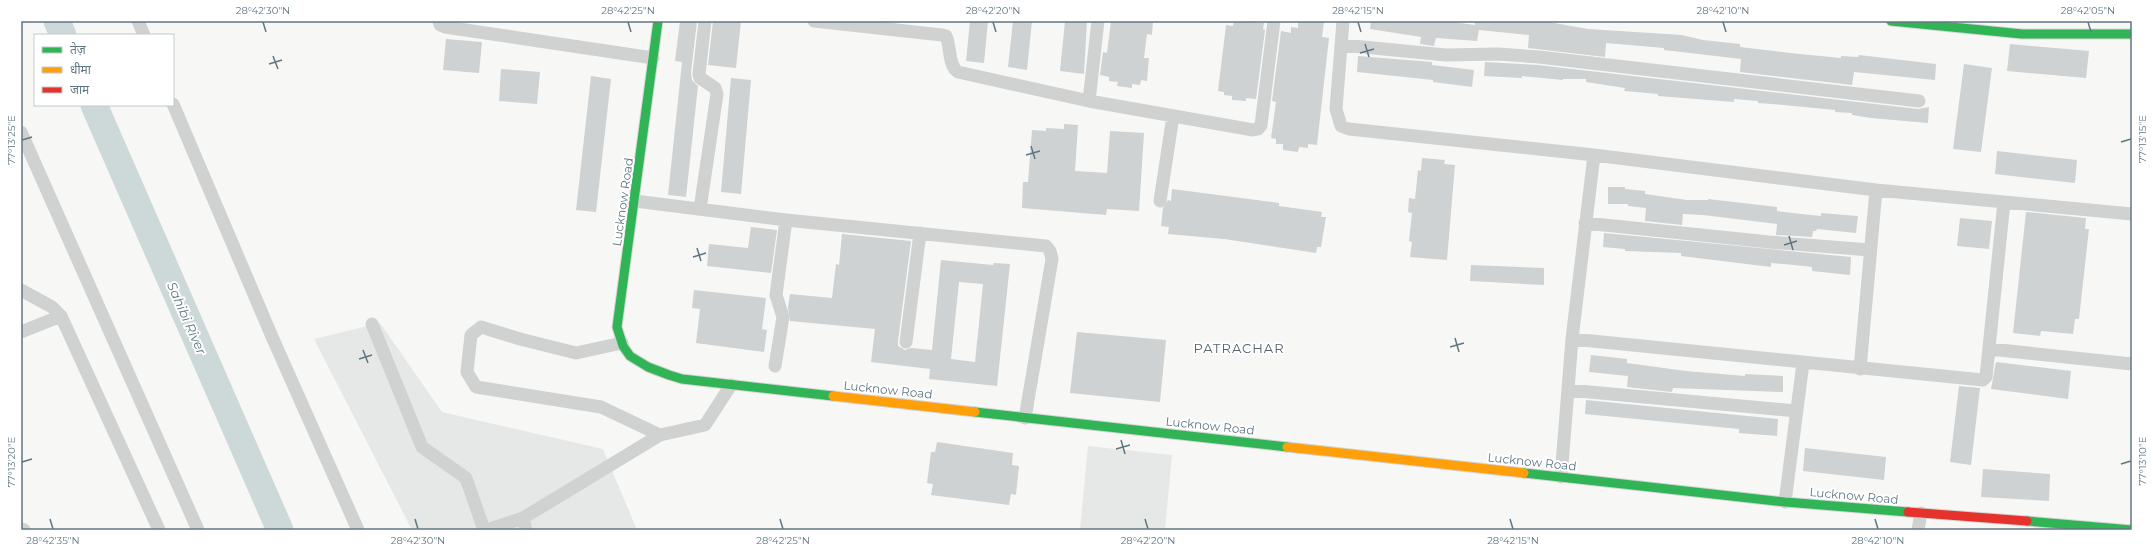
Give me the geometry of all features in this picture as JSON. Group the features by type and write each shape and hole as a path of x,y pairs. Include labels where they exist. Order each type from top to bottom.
{"street":[{"path":"138,21 144,34"},
{"path":"438,21 440,25 445,27 653,58"},
{"name":"Lucknow Road","path":"658,21 618,327 622,343 630,356 663,374 682,380 1785,502 2132,530"},
{"path":"700,209 717,94 715,88 700,78 699,74 705,21"},
{"path":"814,21 942,35 946,36 952,66 958,72 1089,101 1258,129 1261,125 1274,21"},
{"path":"1089,101 1098,21"},
{"path":"1343,21 1336,109 1337,119 1341,126 1349,129 1594,155 1876,190 2132,214"},
{"path":"1891,21 2022,34 2132,34"},
{"path":"1342,45 1452,56 1498,54 1539,57 1919,101"},
{"path":"174,106 273,339 358,530"},
{"path":"1160,201 1173,116"},
{"path":"21,132 198,530"},
{"path":"1561,477 1572,339 1594,155"},
{"path":"1860,369 1876,190"},
{"path":"635,201 786,220 1046,246 1050,251 1052,259 1026,418"},
{"path":"1572,339 1980,380 1986,377 1990,349 2004,202"},
{"path":"775,366 783,317 776,295 786,220"},
{"path":"1585,222 1769,242 1870,250"},
{"path":"906,342 920,233"},
{"path":"21,290 52,307 61,316 157,528"},
{"path":"21,332 61,316"},
{"path":"372,324 422,447 466,478 486,530 525,524 660,435 705,425 731,385"},
{"path":"622,343 576,353 520,339 481,327 471,335 467,372 476,387 601,408 660,435"},
{"path":"1990,349 2132,364"},
{"path":"1785,502 1803,363"},
{"path":"1568,390 1797,411"},
{"path":"1918,530 1921,513"}],"shaded area":[{"path":"380,323 442,412 603,449 637,530 412,530 314,339"},
{"path":"1088,446 1172,455 1165,530 1080,530"}],"building":[{"path":"680,21 697,21 691,73 692,80 698,86 686,197 668,195 682,62 675,61"},
{"path":"713,21 741,21 736,68 708,65"},
{"path":"970,21 988,21 984,63 966,61"},
{"path":"1013,21 1032,21 1027,70 1008,67"},
{"path":"1065,21 1087,21 1084,74 1060,71"},
{"path":"1111,21 1153,21 1152,35 1147,34 1144,58 1149,58 1147,81 1141,80 1140,85 1132,84 1132,88 1117,86 1118,82 1109,81 1109,77 1100,75 1103,52 1107,53"},
{"path":"1234,21 1264,23 1263,29 1265,30 1256,99 1246,98 1246,101 1232,100 1232,96 1224,95 1224,92 1218,91 1226,25 1233,26"},
{"path":"1298,21 1324,21 1322,37 1329,38 1317,145 1308,144 1308,148 1299,147 1298,152 1283,150 1283,144 1276,144 1276,139 1271,138 1276,102 1272,101 1281,31 1291,33 1291,27 1298,28"},
{"path":"1371,21 1445,21 1475,25 1475,21 1549,22 1588,29 1682,35 1703,40 1740,44 1740,47 1790,53 1841,58 1841,56 1858,57 1859,55 1936,64 1935,80 1854,72 1852,85 1740,72 1741,59 1664,50 1664,48 1606,43 1605,57 1528,48 1529,35 1479,30 1477,41 1436,38 1434,46 1420,44 1421,37 1370,29"},
{"path":"446,39 482,42 479,73 443,70"},
{"path":"2010,44 2089,51 2086,78 2007,71"},
{"path":"1358,56 1432,62 1432,65 1474,70 1472,87 1433,82 1433,80 1357,72"},
{"path":"1485,62 1538,65 1918,109 1929,107 1928,123 1871,118 1852,115 1852,113 1835,112 1835,110 1758,103 1758,101 1734,99 1734,102 1658,96 1658,94 1624,91 1625,88 1586,82 1586,79 1563,80 1522,76 1522,78 1484,76"},
{"path":"1964,64 1992,68 1981,152 1953,149"},
{"path":"501,69 540,72 537,104 499,101"},
{"path":"591,76 611,79 596,212 576,210"},
{"path":"731,78 751,80 741,194 721,192"},
{"path":"1064,124 1078,125 1075,171 1107,173 1110,131 1144,133 1139,211 1107,209 1106,215 1022,208 1023,182 1028,182 1032,130 1046,131 1046,128 1064,129"},
{"path":"1997,151 2077,160 2075,183 1995,174"},
{"path":"1422,158 1445,160 1444,164 1455,165 1447,260 1410,257 1412,242 1409,241 1412,213 1408,212 1409,198 1415,199 1418,170 1421,171"},
{"path":"1608,187 1625,187 1625,189 1645,191 1645,194 1687,200 1708,199 1777,207 1777,211 1801,214 1821,216 1821,213 1858,216 1856,233 1817,229 1816,231 1813,231 1812,237 1776,235 1777,224 1703,215 1683,214 1682,225 1645,221 1646,208 1628,206 1628,204 1608,204"},
{"path":"1172,189 1279,203 1279,206 1322,212 1321,217 1326,217 1321,247 1317,247 1316,253 1224,239 1168,234 1169,227 1161,226 1163,208 1168,200 1171,201"},
{"path":"2026,212 2086,218 2085,229 2089,229 2079,319 2075,319 2073,334 2041,331 2040,336 2013,333"},
{"path":"1960,218 1992,221 1989,249 1957,246"},
{"path":"751,227 777,230 771,273 707,266 709,244 748,248"},
{"path":"1604,233 1851,257 1850,275 1812,271 1812,267 1794,265 1771,263 1771,267 1681,256 1681,253 1625,251 1625,249 1603,247"},
{"path":"842,234 911,241 898,346 905,350 911,348 932,350 941,260 993,265 994,263 1010,264 997,386 929,379 930,369 871,362 875,329 790,321 788,307 790,294 832,298 836,264 839,265","holes":["959,282 983,284 975,362 951,359"]},
{"path":"1471,265 1544,268 1544,285 1470,281"},
{"path":"694,290 766,298 762,329 767,330 764,352 696,343 700,309 692,308"},
{"path":"1077,332 1166,340 1160,402 1070,393"},
{"path":"1591,355 1627,359 1627,363 1686,371 1745,376 1745,374 1783,376 1783,392 1673,388 1672,392 1627,387 1628,376 1589,372"},
{"path":"1996,362 2071,371 2068,399 1991,389"},
{"path":"1959,386 1980,388 1971,465 1950,462"},
{"path":"1586,400 1778,419 1777,436 1739,433 1739,429 1585,414"},
{"path":"937,442 1013,453 1012,465 1019,466 1016,495 1011,494 1009,505 931,495 933,484 927,483 931,452 935,452"},
{"path":"1805,448 1886,457 1884,480 1803,471"},
{"path":"1983,469 2050,474 2049,501 1981,497"}],"waterway":[{"name":"Sahibi River","path":"57,21 63,34"},
{"name":"Sahibi River","path":"94,106 280,530"}],"traffic: fast":[{"path":"658,21 617,327 623,346 630,356 648,367 682,379 833,396"},
{"path":"1891,21 2022,34 2132,34"},
{"path":"975,412 1287,447"},
{"path":"1524,473 1785,502 1908,512"},
{"path":"2027,521 2132,530"}],"traffic: slow":[{"path":"833,396 975,412"},
{"path":"1287,447 1524,473"}],"traffic: jam":[{"path":"1908,512 2027,521"}],"district":[{"name":"PATRACHAR","path":"1239,348"}]}
